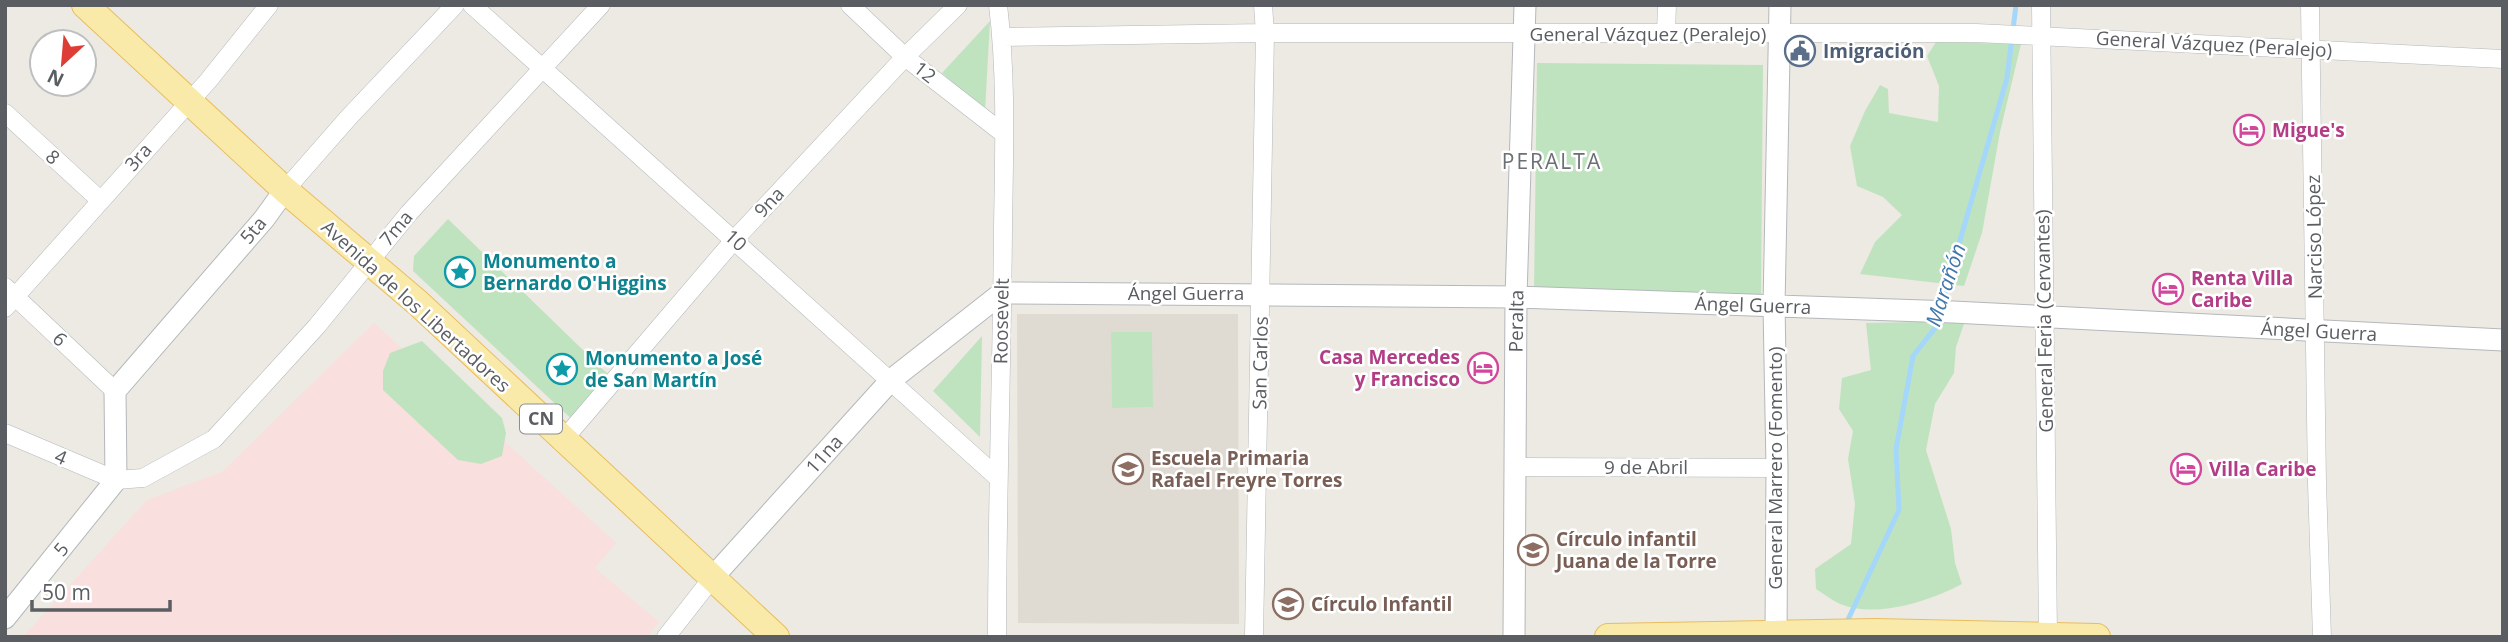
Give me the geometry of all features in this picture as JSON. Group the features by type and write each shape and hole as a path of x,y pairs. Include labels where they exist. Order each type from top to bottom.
{"main road":[{"name":"Avenida de los Libertadores","path":"85,5 285,190 418,303 776,637"},
{"path":"1608,637 1875,632 1911,635 2097,637"}],"street":[{"name":"3ra","path":"9,297 208,81 269,5"},
{"name":"5ta","path":"115,391 349,117 455,5"},
{"name":"10","path":"472,5 541,70 734,239 997,477"},
{"name":"7ma","path":"116,480 143,478 214,439 317,326 408,213 601,5"},
{"name":"12","path":"849,5 905,57 1004,134"},
{"name":"9na","path":"564,439 734,239 905,57 958,5"},
{"name":"Roosevelt","path":"997,637 997,477 1004,134 1002,37 998,5"},
{"name":"San Carlos","path":"1254,637 1264,5"},
{"name":"Peralta","path":"1514,637 1516,297 1525,5"},
{"path":"1666,32 1667,5"},
{"name":"General Marrero (Fomento)","path":"1776,635 1774,306 1780,5"},
{"name":"General Feria (Cervantes)","path":"2041,5 2048,636"},
{"name":"Narciso López","path":"2311,5 2317,483 2322,637"},
{"name":"General Vázquez (Peralejo)","path":"1002,37 1265,33 1976,33 2503,59"},
{"name":"8","path":"5,113 100,200"},
{"name":"Ángel Guerra","path":"1002,293 1516,297 1953,312 2503,340"},
{"name":"11na","path":"666,637 713,577 891,380 1002,293"},
{"name":"6","path":"9,297 115,391"},
{"path":"115,391 116,480"},
{"name":"4","path":"5,433 116,480"},
{"name":"9 de Abril","path":"1515,467 1777,468"},
{"name":"5","path":"5,618 116,480"}],"shaded area":[{"name":"Escuela Primaria Rafael Freyre Torres","path":"1017,314 1238,314 1239,624 1018,623"},
{"path":"374,323 616,543 595,568 659,622 646,637 402,637 397,633 394,637 23,637 147,500 222,472"}],"green space":[{"path":"990,21 985,112 942,73"},
{"path":"1936,42 2021,44 2000,132 1982,233 1964,286 1860,274 1875,242 1902,215 1883,197 1857,186 1850,146 1880,85 1888,89 1889,113 1938,122 1939,86 1927,56"},
{"path":"1537,63 1763,65 1761,296 1534,292"},
{"path":"448,219 617,383 578,425 413,271 414,256"},
{"path":"1965,321 1956,347 1954,373 1935,404 1926,450 1951,529 1955,563 1962,584 1919,602 1886,609 1870,610 1840,604 1816,589 1815,569 1851,544 1855,504 1848,459 1853,431 1839,409 1842,378 1871,370 1866,323"},
{"path":"1111,332 1152,332 1153,407 1112,408"},
{"path":"982,336 980,437 933,391"},
{"path":"422,341 502,418 506,433 502,456 481,464 458,460 383,390 383,371 390,353"}],"waterway":[{"name":"Marañón","path":"1941,306 2007,78 2016,5"},
{"name":"Marañón","path":"1846,624 1899,510 1896,449 1913,356 1935,328 1939,316"}],"place":[{"name":"Imigración","path":"1800,51"},
{"name":"Migue's","path":"2249,130"},
{"name":"Monumento a Bernardo O'Higgins","path":"460,272"},
{"name":"Renta Villa Caribe","path":"2168,289"},
{"name":"Casa Mercedes y Francisco","path":"1483,368"},
{"name":"Monumento a José de San Martín","path":"562,369"},
{"name":"Escuela Primaria Rafael Freyre Torres","path":"1128,469"},
{"name":"Villa Caribe","path":"2186,469"},
{"name":"Círculo infantil Juana de la Torre","path":"1533,550"},
{"name":"Círculo Infantil","path":"1288,604"}],"district":[{"name":"PERALTA","path":"1552,162"}]}
